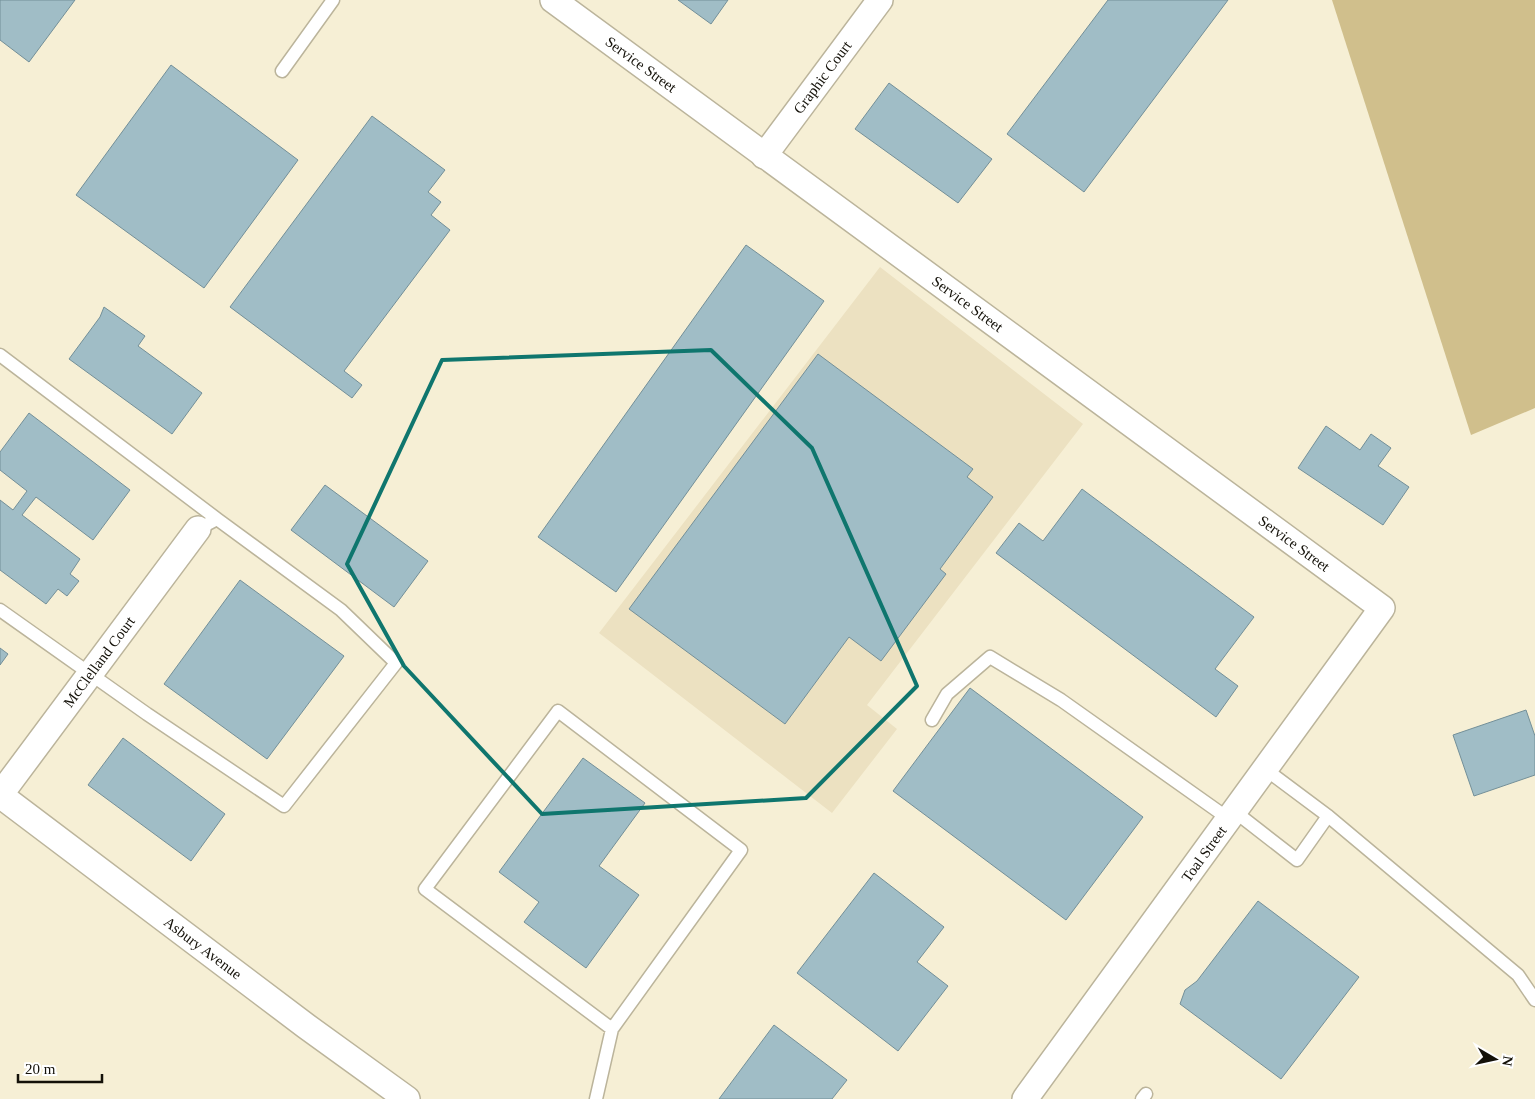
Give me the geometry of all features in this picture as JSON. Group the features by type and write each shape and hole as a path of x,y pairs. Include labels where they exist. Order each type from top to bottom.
{"street":[{"name":"Service Street","path":"553,0 1382,608"},
{"name":"Graphic Court","path":"764,156 880,0"},
{"name":"McClelland Court","path":"0,795 90,673 207,524"},
{"name":"Toal Street","path":"1025,1099 1382,608"},
{"name":"Asbury Avenue","path":"0,795 407,1099"}],"lane":[{"path":"282,71 334,0"},
{"path":"0,355 207,524 341,610 396,663 284,806 155,719 0,610"},
{"path":"932,720 947,694 990,657 1061,700 1297,860 1328,816"},
{"path":"596,1099 612,1029 741,850 558,711 425,889 612,1029"},
{"path":"1265,769 1328,816 1518,975 1535,1000"}],"highlighted area":[{"path":"711,350 812,448 917,686 806,798 542,814 404,666 347,564 442,360"}],"shaded area":[{"path":"1332,0 1535,0 1535,408 1471,435"},
{"path":"880,267 1083,424 867,705 897,729 832,813 599,633"}],"building":[{"path":"0,0 75,0 29,62 0,40"},
{"path":"678,0 728,0 711,24"},
{"path":"1108,0 1228,0 1084,192 1007,134"},
{"path":"171,65 298,160 204,288 76,195"},
{"path":"889,83 992,159 958,203 855,129"},
{"path":"372,116 445,170 428,192 441,202 431,215 450,230 344,371 362,385 352,398 230,307"},
{"path":"746,245 824,301 616,592 538,537"},
{"path":"104,307 145,336 138,346 202,393 172,434 69,359 100,317"},
{"path":"818,354 973,469 967,477 993,497 940,569 946,574 881,661 849,637 785,724 629,609"},
{"path":"29,413 130,490 93,540 36,497 22,515 80,559 70,574 79,581 67,596 58,589 46,604 0,570 0,500 13,510 27,491 0,470 0,452"},
{"path":"1326,426 1360,450 1371,434 1391,448 1378,466 1409,487 1383,525 1298,468"},
{"path":"325,485 428,561 394,607 291,530"},
{"path":"1082,489 1254,617 1215,669 1238,686 1216,717 996,553 1019,523 1043,541"},
{"path":"240,580 344,656 267,759 164,684"},
{"path":"0,648 8,654 0,665"},
{"path":"970,688 1143,817 1066,920 893,791"},
{"path":"1526,710 1535,736 1535,775 1474,796 1453,735"},
{"path":"123,738 225,814 191,861 88,785"},
{"path":"583,758 645,803 599,866 639,895 586,968 524,922 539,902 499,872"},
{"path":"874,873 944,927 917,962 948,986 898,1051 797,973"},
{"path":"1258,901 1359,977 1281,1079 1180,1004 1185,990 1197,981"},
{"path":"774,1025 847,1080 832,1099 719,1099"}]}
